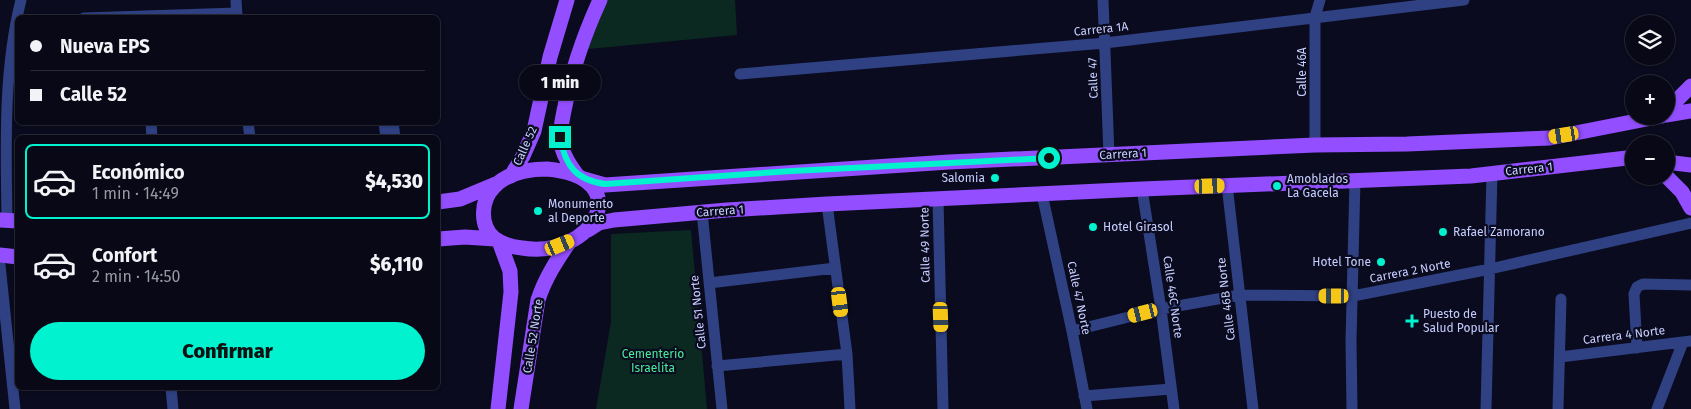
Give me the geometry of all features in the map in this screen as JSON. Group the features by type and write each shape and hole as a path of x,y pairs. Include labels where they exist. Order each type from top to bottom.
{"main road":[{"path":"440,239 465,237 497,240 515,247 531,249 550,248 570,241 588,230 596,219 598,205 595,191 569,165 560,137 570,83 580,47 600,0"},
{"name":"Calle 52","path":"504,180 523,156 534,131 563,1"},
{"path":"1675,103 1691,86"},
{"name":"Carrera 1","path":"1675,113 1691,111"},
{"name":"Carrera 1","path":"580,177 605,184 792,171 1108,155 1315,145 1407,144 1550,138 1625,123"},
{"name":"Carrera 1","path":"588,230 599,223 614,220 702,212 1142,188 1471,176 1625,160"},
{"path":"1675,163 1691,165"},
{"path":"440,202 460,199 525,171 547,169 562,171 580,177"},
{"path":"497,240 485,223 483,211 489,193 504,180"},
{"path":"1675,185 1682,192 1691,208"},
{"name":"Calle 52 Norte","path":"497,240 510,271 511,292 498,409"},
{"name":"Calle 52 Norte","path":"522,409 538,300 542,286 549,273 570,241"},
{"path":"0,256 15,257"}],"street":[{"path":"18,15 21,0"},
{"path":"236,0 237,15"},
{"name":"Calle 47","path":"1104,0 1108,155"},
{"name":"Calle 46A","path":"1315,145 1315,18 1320,0"},
{"name":"Carrera 1A","path":"740,74 1106,43 1464,0"},
{"path":"8,220 3,181 7,98 15,36"},
{"path":"1486,409 1492,173"},
{"path":"1352,409 1351,341 1355,180"},
{"name":"Calle 46B Norte","path":"1227,185 1252,409"},
{"name":"Calle 46C Norte","path":"1142,188 1174,409"},
{"name":"Calle 47 Norte","path":"1042,194 1087,409"},
{"name":"Calle 49 Norte","path":"938,199 943,409"},
{"path":"827,204 847,354 850,409"},
{"name":"Calle 51 Norte","path":"702,212 722,409"},
{"name":"Carrera 2 Norte","path":"1072,331 1161,309 1240,295 1353,296 1490,269 1691,223"},
{"path":"0,265 16,409"},
{"path":"709,283 835,268"},
{"path":"1637,348 1634,294 1636,287 1643,284 1691,285"},
{"path":"1558,409 1561,299"},
{"path":"1657,409 1687,342"},
{"name":"Carrera 4 Norte","path":"1560,357 1687,342"},
{"path":"717,366 847,354"},
{"path":"1084,396 1171,389"},
{"path":"171,390 173,409"}],"green space":[{"path":"600,0 735,0 737,35 588,49"},
{"name":"Cementerio Israelita","path":"691,230 707,409 596,409 611,322 611,234"}],"place":[{"name":"Salomia","path":"995,178"},
{"name":"Amoblados La Gacela","path":"1277,186"},
{"name":"Monumento al Deporte","path":"538,211"},
{"name":"Hotel Girasol","path":"1093,227"},
{"name":"Rafael Zamorano","path":"1443,232"},
{"name":"Hotel Tone","path":"1381,262"},
{"name":"Puesto de Salud Popular","path":"1412,321"}],"route":[{"path":"560,137 569,165 577,175 584,179 605,184 792,171 1049,158"}]}
